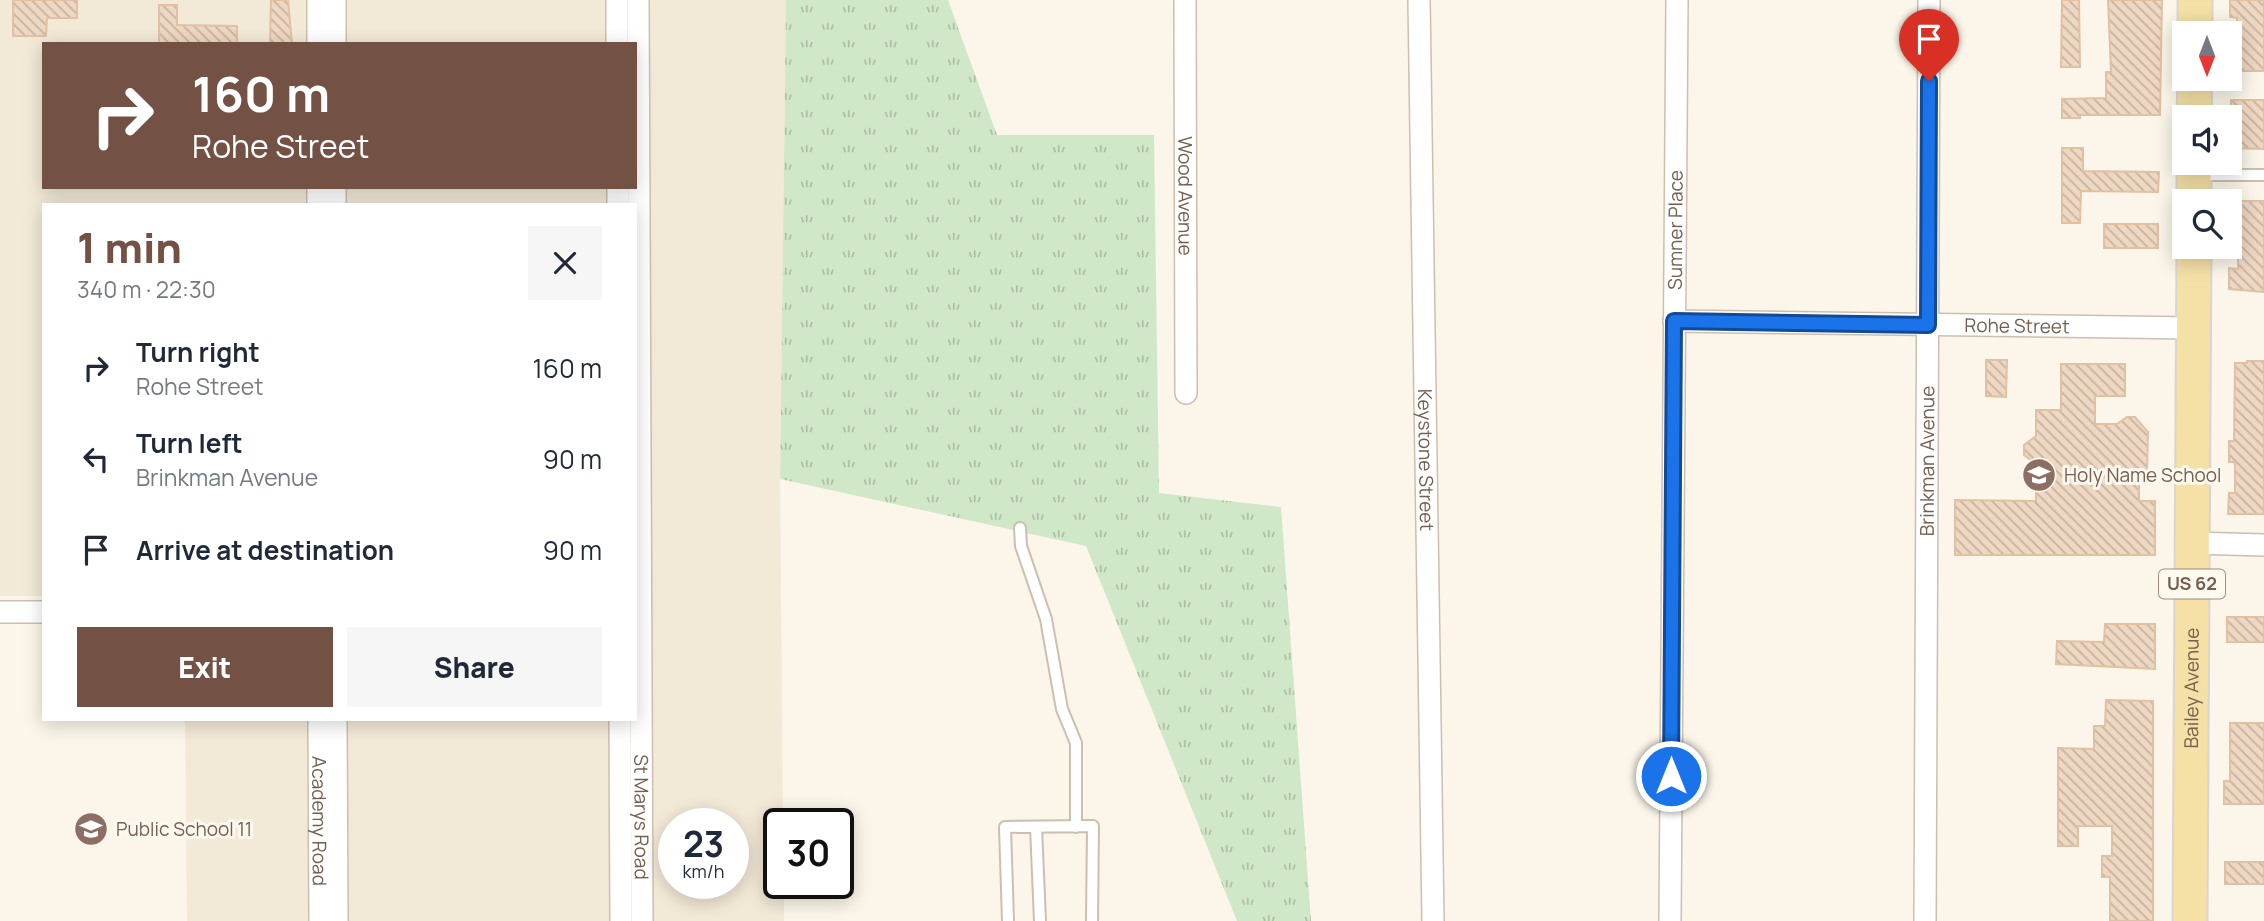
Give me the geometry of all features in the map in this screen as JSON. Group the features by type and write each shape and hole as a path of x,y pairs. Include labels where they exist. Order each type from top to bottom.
{"main road":[{"path":"2195,0 2195,21"},
{"name":"Bailey Avenue","path":"2190,921 2194,259"}],"street":[{"path":"318,0 318,42"},
{"path":"335,0 335,42"},
{"path":"617,0 617,42"},
{"name":"St Marys Road","path":"637,638 638,0"},
{"name":"Wood Avenue","path":"1185,0 1186,393"},
{"name":"Keystone Street","path":"1419,0 1433,921"},
{"name":"Sumner Place","path":"1670,921 1677,0"},
{"name":"Brinkman Avenue","path":"1925,921 1930,0"},
{"name":"Rohe Street","path":"1674,321 2193,328"},
{"path":"2192,543 2264,545"},
{"path":"0,612 42,612"},
{"name":"Academy Road","path":"319,721 337,921"},
{"name":"Academy Road","path":"320,921 336,721"},
{"name":"St Marys Road","path":"620,721 642,921"},
{"name":"St Marys Road","path":"621,921 631,809 634,721"}],"lane":[{"path":"2194,180 2264,175"},
{"path":"1020,528 1021,546 1046,619 1062,709 1076,743 1076,827"},
{"path":"1008,921 1005,827 1093,827 1092,921"},
{"path":"1036,827 1040,921"}],"shaded area":[{"path":"0,0 786,0 780,479 783,808 763,808 763,899 784,899 784,921 187,921 185,721 637,721 637,203 42,203 42,596 0,596"}],"green space":[{"path":"786,0 948,0 997,135 1154,135 1159,493 1281,507 1311,921 1237,921 1086,546 780,479"}],"building":[{"path":"13,0 77,0 77,18 47,18 46,36 13,36"},
{"path":"271,0 288,0 292,42 270,42"},
{"path":"2062,0 2079,0 2080,67 2061,67"},
{"path":"2108,0 2162,0 2160,115 2080,115 2080,118 2062,118 2062,99 2106,98 2106,72 2111,72"},
{"path":"2230,0 2264,0 2264,71 2242,71 2242,21 2230,17"},
{"path":"159,5 177,5 177,25 237,26 237,42 159,42"},
{"path":"2231,100 2264,100 2264,149 2242,148 2242,105 2231,105"},
{"path":"2062,148 2083,148 2083,171 2159,172 2158,192 2081,191 2080,223 2062,223"},
{"path":"2242,201 2264,201 2264,292 2229,289 2229,268 2238,269 2238,259 2242,259"},
{"path":"2104,224 2158,224 2158,248 2104,248"},
{"path":"1986,360 2007,360 2006,397 1986,396"},
{"path":"2264,361 2264,514 2228,514 2229,493 2235,493 2235,462 2229,462 2229,441 2234,441 2235,363"},
{"path":"2061,364 2125,364 2125,396 2095,396 2095,424 2117,424 2127,417 2135,417 2148,432 2147,472 2139,472 2139,501 2155,501 2155,555 1955,555 1955,500 2036,501 2036,464 2024,455 2024,445 2036,436 2036,410 2061,410"},
{"path":"2227,617 2264,617 2264,642 2227,642"},
{"path":"2105,624 2155,624 2155,669 2056,664 2057,641 2104,642"},
{"path":"2106,700 2153,701 2153,921 2110,921 2110,877 2102,877 2102,856 2112,856 2112,826 2078,826 2078,846 2058,846 2058,748 2094,749 2094,726 2105,726"},
{"path":"2230,723 2264,723 2264,804 2224,804 2224,781 2230,781"},
{"path":"2225,862 2264,862 2264,884 2225,884"}],"place":[{"name":"Holy Name School","path":"2039,475"},
{"name":"Public School 11","path":"91,829"}],"route":[{"path":"1671,776 1674,321 1928,325 1929,81"}]}
